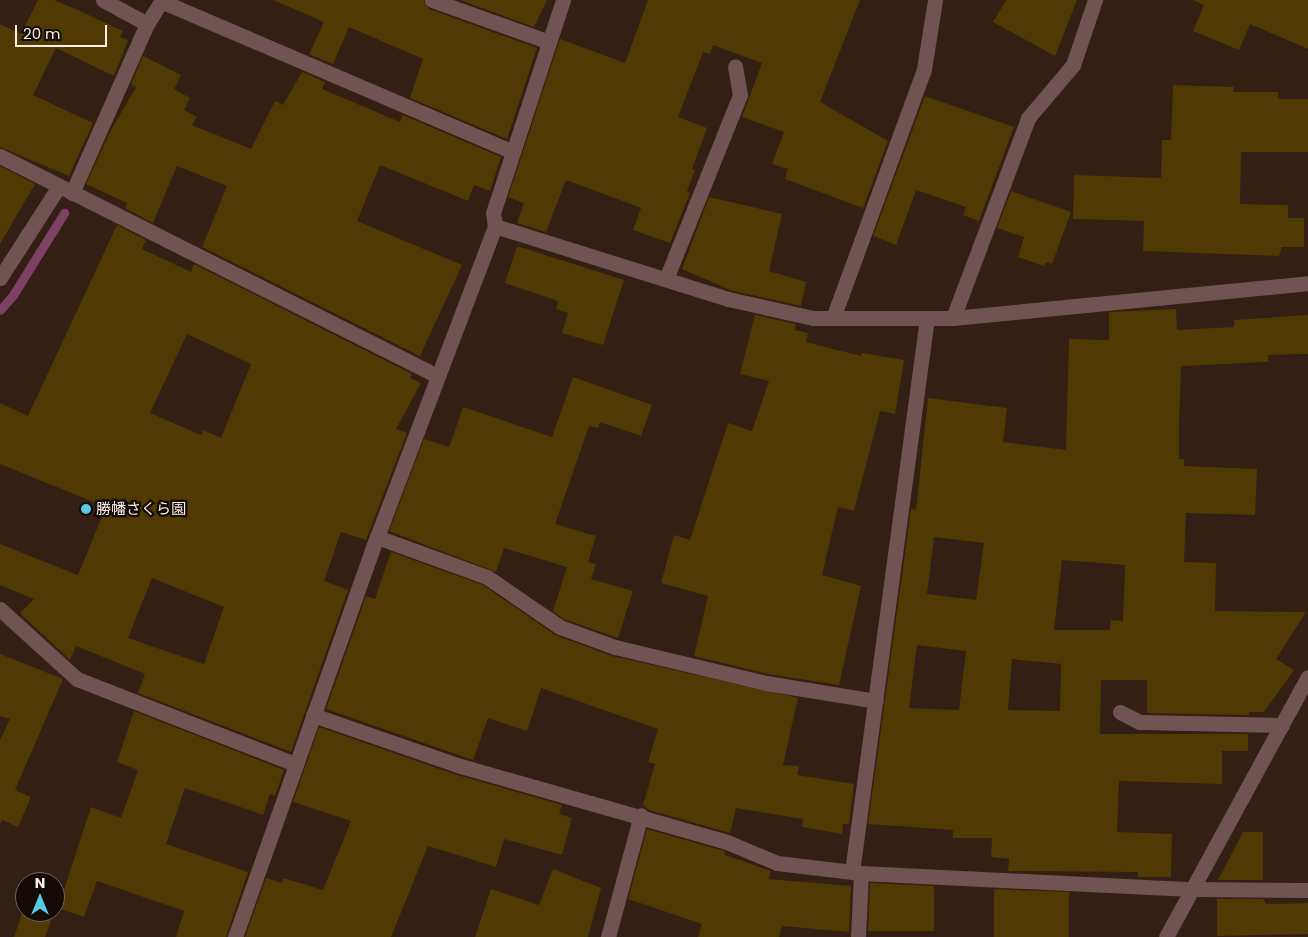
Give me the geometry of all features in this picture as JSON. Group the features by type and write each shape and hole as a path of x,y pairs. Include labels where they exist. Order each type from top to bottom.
{"street":[{"path":"103,0 147,24"},
{"path":"432,0 549,42"},
{"path":"235,937 295,764 378,537 495,226 493,213 563,0"},
{"path":"833,318 924,69 935,0"},
{"path":"953,318 1028,118 1073,65 1095,0"},
{"path":"0,278 66,189 147,24 161,1 514,152"},
{"path":"666,279 740,95 735,66"},
{"path":"0,156 438,376"},
{"path":"495,226 728,299 812,318 953,318 1308,283"},
{"path":"858,937 857,872 876,701 927,318"},
{"path":"378,537 487,576 560,627 615,647 766,683 876,701"},
{"path":"0,609 77,679 295,764"},
{"path":"1166,937 1308,677"},
{"path":"1120,712 1140,722 1282,725"},
{"path":"313,715 457,765 726,842 777,863 857,872 1191,889 1308,890"},
{"path":"608,937 640,816"}],"building":[{"path":"38,0 54,0 80,11 123,31 120,37 128,40 114,76 56,48 33,95 93,123 69,176 0,147 0,24 21,34"},
{"path":"273,0 423,0 429,9 537,48 507,139 410,98 423,59 349,27 333,64 309,54 324,22"},
{"path":"460,0 547,0 534,27"},
{"path":"648,0 860,0 820,102 888,141 863,208 785,179 788,169 772,164 784,132 742,117 762,63 713,45 710,54 703,52 678,117 707,128 692,169 695,170 687,192 690,193 670,243 633,230 641,208 566,180 546,232 517,223 524,203 508,197 560,39 625,63"},
{"path":"1006,0 1077,0 1055,56 993,22"},
{"path":"1193,0 1308,0 1308,49 1250,24 1239,50 1193,31 1204,5"},
{"path":"143,56 181,75 174,89 190,98 184,110 197,117 192,125 251,149 275,101 283,105 302,72 325,82 322,89 400,122 403,115 501,157 490,191 474,185 468,201 380,165 357,221 462,265 420,356 202,247 227,186 177,166 153,223 125,208 127,203 86,184 110,132 136,87 131,84"},
{"path":"1173,85 1234,87 1233,92 1278,92 1278,99 1308,99 1308,152 1241,152 1240,204 1288,205 1288,218 1304,218 1304,247 1282,247 1279,256 1143,251 1144,221 1073,219 1074,175 1161,178 1162,140 1171,140"},
{"path":"925,96 1014,127 979,221 963,215 966,207 916,190 896,245 873,236"},
{"path":"0,166 35,184 0,244"},
{"path":"1011,191 1071,212 1052,264 1046,262 1044,266 1018,257 1024,237 997,228"},
{"path":"709,197 782,214 769,271 806,282 801,306 730,290 682,269"},
{"path":"117,225 146,240 142,249 191,272 194,264 412,374 410,378 421,383 396,429 407,433 366,540 341,532 324,581 348,590 291,752 138,693 145,674 76,646 70,660 20,613 34,599 0,585 0,544 78,575 106,507 0,464 0,403 28,416","holes":["187,334 251,364 221,438 203,430 201,435 150,413","152,578 224,607 204,664 128,638"]},
{"path":"517,246 624,280 603,345 562,333 568,313 556,309 558,301 505,283"},
{"path":"1176,309 1177,330 1234,327 1234,320 1308,315 1308,354 1268,355 1268,362 1181,366 1179,459 1184,459 1184,466 1257,469 1255,515 1186,513 1184,562 1216,563 1215,611 1306,612 1276,659 1294,670 1264,712 1249,712 1249,715 1147,713 1147,680 1101,680 1100,734 1248,734 1248,751 1222,751 1222,784 1119,781 1117,832 1172,834 1171,877 1138,877 1138,872 1008,871 1009,859 991,857 992,838 953,838 953,830 868,824 911,509 916,510 928,398 1007,408 1003,442 1066,450 1069,339 1109,340 1109,312","holes":["934,537 984,543 976,600 927,594","1062,560 1125,565 1123,621 1111,620 1110,630 1054,630","917,645 966,651 959,710 909,708","1012,659 1061,664 1060,711 1008,710"]},
{"path":"755,315 796,324 795,330 808,333 806,342 861,356 862,353 904,360 895,414 880,411 854,511 838,507 822,575 861,586 839,685 768,674 694,656 708,596 661,583 674,535 690,540 728,423 752,431 769,381 740,374"},
{"path":"573,377 652,405 641,436 600,422 598,428 589,426 555,524 596,536 588,562 596,564 591,579 633,591 618,638 564,619 553,611 567,567 504,548 496,572 389,531 424,439 449,447 463,407 552,437"},
{"path":"391,552 483,585 555,635 612,656 798,698 783,765 799,766 797,775 854,784 849,824 843,824 842,834 802,827 803,819 736,808 730,833 649,810 643,805 655,764 648,762 658,729 541,688 527,731 488,718 473,760 326,709 366,596 375,599"},
{"path":"0,654 63,679 15,790 31,797 18,827 2,820 0,824 0,740 10,719 0,716"},
{"path":"134,711 284,770 275,796 270,794 263,815 185,788 166,844 248,872 226,937 176,937 184,911 97,881 84,917 65,910 65,887 91,807 121,818 138,770 117,762"},
{"path":"319,727 454,774 562,805 559,814 572,818 562,855 504,839 496,867 428,846 391,937 245,937 266,878 282,883 283,878 323,890 351,821 293,802"},
{"path":"647,829 724,851 725,855 771,871 768,879 851,886 849,932 782,926 779,937 698,937 702,924 628,899"},
{"path":"1243,832 1263,832 1263,880 1218,880"},
{"path":"553,869 601,888 588,937 475,937 491,889 539,905"},
{"path":"870,883 934,886 934,931 868,931"},
{"path":"994,889 1069,892 1069,937 994,937"},
{"path":"1217,899 1263,899 1266,904 1308,903 1308,934 1217,936"},
{"path":"19,922 51,922 45,937 14,937"}],"waterway":[{"path":"0,310 13,295 64,213"}],"place":[{"name":"勝幡さくら園","path":"86,509"}]}
